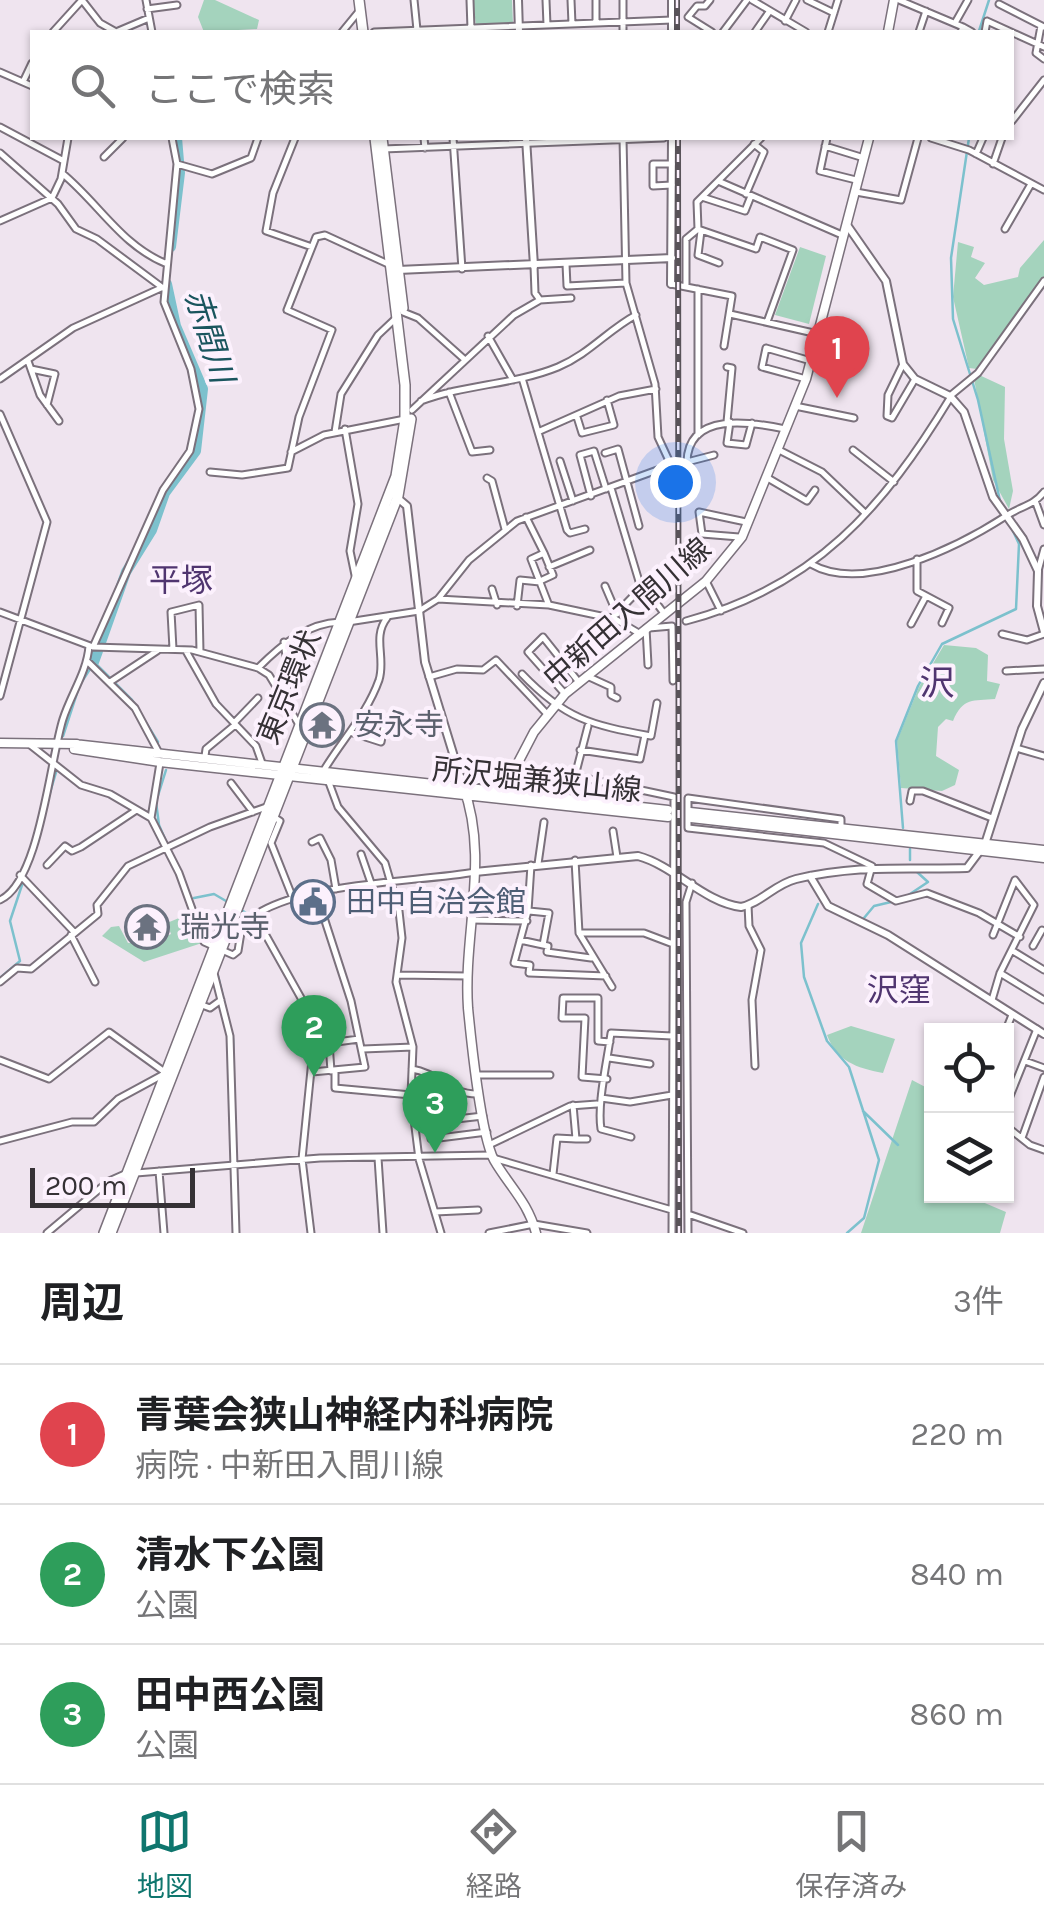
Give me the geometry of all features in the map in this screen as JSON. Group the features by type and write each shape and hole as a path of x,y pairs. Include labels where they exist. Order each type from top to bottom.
{"highway":[{"path":"362,3 368,30"},
{"name":"東京環状","path":"130,1173 201,1005 217,949 270,806 288,770 395,495 408,415 380,141"},
{"name":"東京環状","path":"107,1233 166,1072 274,817 300,726 395,495"}],"main road":[{"path":"888,30 896,0"},
{"name":"中新田入間川線","path":"513,774 550,710 565,694 706,581 742,538 812,361 868,140"},
{"path":"0,743 158,751 262,763 288,770"},
{"path":"74,746 160,762 288,770"},
{"path":"74,746 215,763"},
{"name":"所沢堀兼狭山線","path":"288,770 324,770 668,813"},
{"name":"所沢堀兼狭山線","path":"288,770 328,780 514,790 668,813"},
{"path":"513,774 504,781 478,779 465,790 476,838 468,976 489,1145 493,1157 520,1194 535,1228"},
{"path":"513,774 514,790"},
{"name":"所沢堀兼狭山線","path":"549,800 668,813"},
{"path":"690,815 983,847 1044,850"},
{"path":"983,847 1044,858"}],"street":[{"path":"55,30 82,0 100,22 113,30"},
{"path":"146,0 152,30"},
{"path":"414,0 417,30"},
{"path":"470,0 474,30 672,20"},
{"path":"518,0 519,30"},
{"path":"546,0 547,25"},
{"path":"571,0 572,24"},
{"path":"596,0 596,23"},
{"path":"622,0 623,30"},
{"path":"672,0 672,30"},
{"path":"709,30 688,17 697,6 705,6 710,0"},
{"path":"726,30 750,0 802,30"},
{"path":"785,21 796,0"},
{"path":"806,0 834,13"},
{"path":"829,30 838,0"},
{"path":"896,0 926,10 962,30"},
{"path":"956,24 968,0"},
{"path":"343,30 362,3"},
{"path":"1000,4 1043,26 1036,53 1044,59"},
{"path":"150,8 177,5"},
{"path":"921,30 926,10"},
{"path":"756,30 770,12"},
{"path":"121,30 150,18"},
{"path":"985,30 987,20 1007,30"},
{"path":"1014,33 1040,46"},
{"path":"23,82 30,66"},
{"path":"0,72 30,85"},
{"path":"1014,117 1042,89 1044,80"},
{"path":"1014,102 1021,108"},
{"path":"0,127 62,160"},
{"path":"0,222 52,198 62,174 67,140"},
{"path":"104,157 120,140"},
{"path":"0,900 9,896 23,877 91,647 124,570 194,440 199,396 166,315 162,288 179,164 173,140"},
{"path":"179,164 221,173 251,158 257,140"},
{"path":"293,140 273,193 266,231 312,248"},
{"path":"424,140 425,148"},
{"path":"453,140 462,270"},
{"path":"526,140 536,294 540,300"},
{"path":"380,141 425,148 482,141 552,140"},
{"path":"258,668 284,642 318,626 419,610 438,599 470,560 526,517 592,496 670,464 655,423 656,389 626,283 623,140"},
{"path":"668,140 672,164 671,284 732,296 724,346"},
{"path":"702,197 744,211 764,152 755,140 697,202 698,255 719,263"},
{"path":"826,140 820,171 858,181"},
{"path":"856,192 902,200 917,140"},
{"path":"937,140 976,154 1044,190"},
{"path":"976,154 982,140"},
{"path":"994,164 1001,140"},
{"path":"825,146 864,158"},
{"path":"0,152 24,178 52,198 76,230 97,239 162,288"},
{"path":"672,164 653,164 653,186 672,185"},
{"path":"62,174 106,223 129,236 137,251 167,264"},
{"path":"718,182 846,231 886,281 903,364 915,379 950,396 967,418 993,497 1023,538 1038,571"},
{"path":"1006,229 1031,184"},
{"path":"686,286 686,240 699,230"},
{"path":"699,230 756,249 760,237 792,250 767,322"},
{"path":"210,472 242,475 288,468 332,330 287,310 316,238 325,234 394,267 462,270 672,258"},
{"path":"566,264 567,286 626,283"},
{"path":"686,620 721,612 811,564 850,534 894,482 950,396 978,373 1044,281"},
{"path":"0,379 72,328 162,288"},
{"path":"698,289 698,435"},
{"path":"291,452 335,432 408,415 488,336 540,300 571,298"},
{"path":"421,402 449,392 522,378 585,353 637,314"},
{"path":"730,314 818,334"},
{"path":"335,432 340,394 378,335 400,315 418,318 464,359"},
{"path":"488,336 513,380"},
{"path":"806,379 762,367 766,348 812,361"},
{"path":"28,361 47,406 59,421"},
{"path":"903,364 888,396 887,416 892,418 915,379"},
{"path":"727,367 732,368 728,443 746,445 752,423"},
{"path":"30,369 55,374 47,406"},
{"path":"522,378 570,534 585,529"},
{"path":"540,431 607,400 656,389"},
{"path":"449,392 472,452 490,450"},
{"path":"577,416 582,434 614,425 607,400"},
{"path":"795,406 854,418"},
{"path":"0,414 48,522 0,696"},
{"path":"714,455 687,462 687,451 698,435 729,422 785,430"},
{"path":"345,429 358,504 350,550 357,582"},
{"path":"605,453 618,449 639,526"},
{"path":"592,496 580,455 594,450 639,585 640,594 614,616"},
{"path":"776,450 822,472 865,513"},
{"path":"853,450 894,482"},
{"path":"560,461 573,501"},
{"path":"766,477 807,501 815,490"},
{"path":"486,478 492,482 506,529"},
{"path":"811,564 824,571 874,572 917,559 979,535 1005,516 1036,503 1044,492"},
{"path":"395,495 406,506 428,677 465,790"},
{"path":"696,499 702,534 742,538"},
{"path":"1036,503 1044,525"},
{"path":"699,512 749,522"},
{"path":"518,606 520,580 540,581 553,576 526,517"},
{"path":"550,566 590,550"},
{"path":"1002,634 1028,640 1044,633 1038,610 1038,571 1044,550"},
{"path":"544,553 531,559 548,605"},
{"path":"917,559 917,591 949,608 942,623"},
{"path":"706,581 721,612"},
{"path":"639,585 663,612"},
{"path":"606,586 614,616"},
{"path":"492,589 497,605"},
{"path":"912,624 926,596"},
{"path":"438,599 548,605 614,616 643,628 672,626 673,681"},
{"path":"172,649 172,612 199,605 200,652"},
{"path":"0,612 91,647 185,650 258,668 286,698 300,726"},
{"path":"324,770 362,715 380,674 379,635 387,618"},
{"path":"643,628 648,665"},
{"path":"565,694 528,652 543,637 581,678 602,681 617,698"},
{"path":"284,642 289,676 286,698"},
{"path":"112,680 148,660 159,649"},
{"path":"185,650 206,689 256,746 262,763"},
{"path":"428,677 457,669 482,670 496,660 550,710 588,725 651,736 656,702"},
{"path":"88,662 112,680 146,724 158,751"},
{"path":"1006,671 1044,670"},
{"path":"522,674 550,710"},
{"path":"28,743 81,785 104,791 151,818 168,846 204,942 233,955 238,952 242,926 251,918 316,893 371,883 638,856 672,871 725,904 748,905 787,881 810,876 872,866 968,868 983,847 995,819 1016,748 1044,684"},
{"path":"206,756 206,748 258,698"},
{"path":"362,715 410,728 443,724"},
{"path":"350,732 381,742 385,722"},
{"path":"575,776 588,725"},
{"path":"580,750 640,759 645,735"},
{"path":"1016,748 1044,756"},
{"path":"151,818 160,762"},
{"path":"513,774 575,776 674,797 672,1233"},
{"path":"328,780 338,807 380,855 402,927 396,976 414,1047 411,1096 419,1160 441,1233"},
{"path":"231,783 254,812"},
{"path":"910,802 912,791 924,791 995,819"},
{"path":"832,845 840,832 841,819 688,798 688,828 832,845 872,866"},
{"path":"0,982 17,968 31,969 98,914 97,905 128,866 270,806"},
{"path":"47,864 65,846 72,850 81,847 135,811"},
{"path":"274,817 280,821 271,843 294,901"},
{"path":"544,822 514,962 530,966 529,973 606,976"},
{"path":"614,831 618,857"},
{"path":"312,842 320,838 331,860 336,889"},
{"path":"361,854 371,883"},
{"path":"575,860 579,932 612,986"},
{"path":"872,866 867,884 896,901 928,894 979,913 1020,936"},
{"path":"810,876 828,906 888,934 1040,1032 1014,1087"},
{"path":"23,877 72,934 96,982"},
{"path":"993,935 1015,880 1034,905 1044,906"},
{"path":"688,1233 686,902 692,883"},
{"path":"312,1072 363,1069 363,1049 316,893"},
{"path":"748,905 750,926 761,950 752,1000 754,1066"},
{"path":"992,1000 1000,973 1034,905"},
{"path":"528,910 549,913 542,945"},
{"path":"251,918 259,922 301,998 313,1050 302,1159 311,1233"},
{"path":"471,920 526,920"},
{"path":"1024,929 1041,933 1033,946"},
{"path":"579,932 644,933 674,945"},
{"path":"520,940 548,946 547,952 592,958"},
{"path":"1012,950 1044,970"},
{"path":"214,970 232,1036 230,1165 236,1233"},
{"path":"1000,973 1044,1000"},
{"path":"396,976 468,976"},
{"path":"598,1041 598,998 563,998 562,1018 585,1018 582,1077 607,1079"},
{"path":"201,1005 210,1008 223,1003"},
{"path":"1009,1023 1014,1012"},
{"path":"0,1060 49,1079 108,1032 166,1072 118,1099 94,1122 72,1122 0,1141"},
{"path":"631,1138 601,1129 600,1101 607,1079 611,1033 672,1036"},
{"path":"359,1039 329,1044 335,1088 411,1096"},
{"path":"585,1040 610,1042"},
{"path":"363,1049 414,1047"},
{"path":"609,1058 650,1064"},
{"path":"1025,1061 1044,1068"},
{"path":"412,1069 428,1072 456,1092 481,1094"},
{"path":"478,1075 550,1075"},
{"path":"1022,1138 1044,1077"},
{"path":"489,1145 573,1105 672,1095"},
{"path":"573,1105 576,1139"},
{"path":"484,1116 430,1122 431,1139 486,1132"},
{"path":"1014,1132 1044,1150"},
{"path":"553,1174 556,1138 587,1139"},
{"path":"47,1233 110,1181 130,1173 302,1159 493,1157 672,1210"},
{"path":"378,1158 383,1233"},
{"path":"158,1171 164,1233"},
{"path":"435,1212 478,1210"},
{"path":"688,1214 743,1233"},
{"path":"489,1233 535,1228 587,1233"}],"green space":[{"path":"204,0 215,0 259,20 257,29 203,30 198,17"},
{"path":"473,0 512,0 513,24 476,26"},
{"path":"1044,240 1044,279 977,369 969,368 953,297 958,242 974,247 971,257 985,263 975,278 984,285 1018,277 1020,268"},
{"path":"800,247 826,256 809,324 775,315"},
{"path":"977,374 1005,387 1004,439 1013,491 1009,509 993,480 974,379"},
{"path":"944,645 976,648 988,655 987,681 1000,684 995,699 969,702 953,721 946,719 938,727 936,756 959,770 955,785 942,791 901,788 897,741 919,687"},
{"path":"191,913 202,943 144,962 102,936 111,927 119,926 128,943 155,941 171,934 167,923"},
{"path":"851,1026 895,1039 883,1073 849,1062 831,1044 827,1035"},
{"path":"912,1080 924,1086 924,1203 985,1203 1006,1212 1000,1233 861,1233"}],"waterway":[{"path":"979,30 989,0"},
{"name":"赤間川","path":"171,247 180,173 177,140"},
{"path":"969,140 951,258 953,319 978,400 1000,501"},
{"name":"赤間川","path":"100,645 126,572 152,530 165,493 196,451 203,389 176,326 167,284"},
{"path":"903,828 896,741 918,686 942,644 1016,609 1019,544 1013,531"},
{"name":"赤間川","path":"94,662 98,651"},
{"name":"赤間川","path":"94,662 132,700 158,742"},
{"path":"81,683 90,669"},
{"path":"63,736 78,690"},
{"path":"47,803 57,769"},
{"name":"赤間川","path":"166,770 156,802 159,825 206,934"},
{"path":"910,849 910,860"},
{"path":"907,896 928,882 917,872"},
{"path":"0,978 20,961 10,921 26,873"},
{"path":"194,898 214,894 226,901"},
{"path":"864,918 874,906 891,902"},
{"path":"818,904 801,943 804,977 827,1041 849,1067 879,1160 864,1218 847,1233"},
{"path":"243,911 249,915"},
{"name":"赤間川","path":"218,976 233,1039 234,1090"},
{"path":"863,1111 898,1145"},
{"path":"305,1162 308,1187"}],"railway":[{"path":"677,0 677,30"},
{"path":"678,140 679,1233"}],"place":[{"name":"青葉会狭山神経内科病院","path":"837,398"},
{"name":"安永寺","path":"322,725"},
{"name":"田中自治会館","path":"313,902"},
{"name":"瑞光寺","path":"147,927"},
{"name":"清水下公園","path":"314,1077"},
{"name":"田中西公園","path":"435,1153"}],"district":[{"name":"平塚","path":"181,580"},
{"name":"沢","path":"937,683"},
{"name":"沢窪","path":"899,990"}]}
